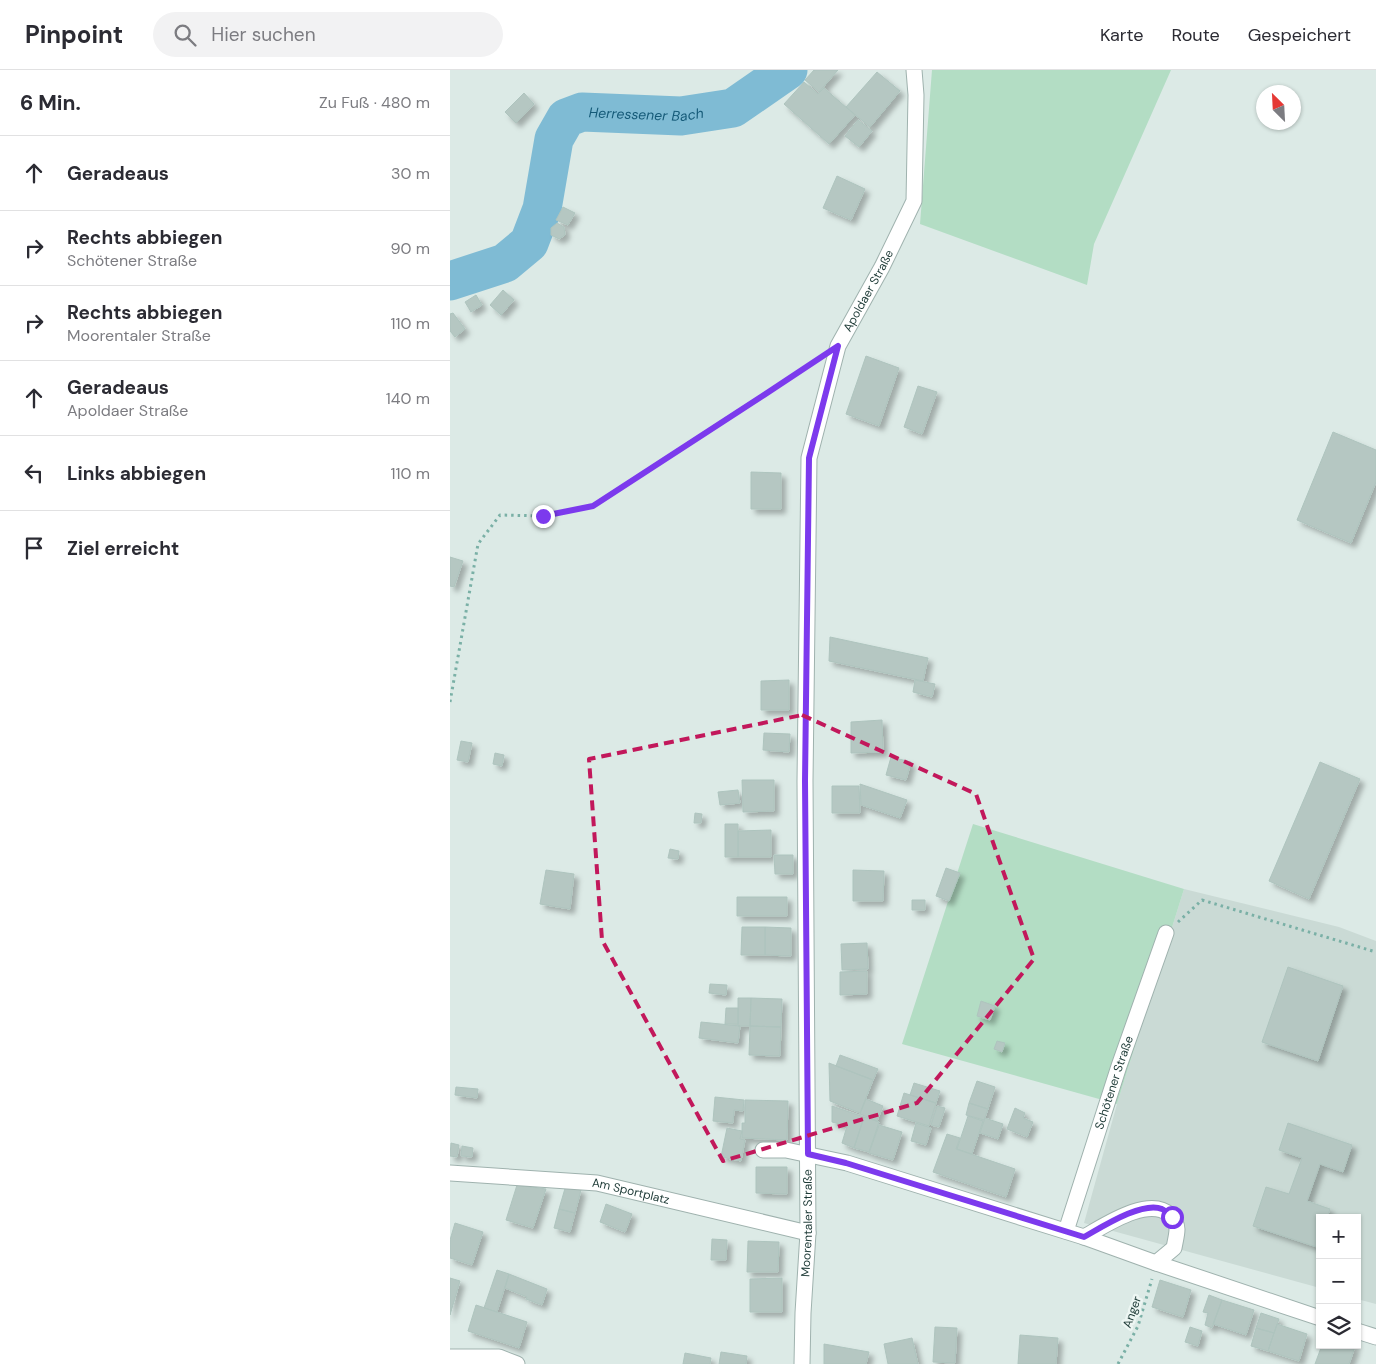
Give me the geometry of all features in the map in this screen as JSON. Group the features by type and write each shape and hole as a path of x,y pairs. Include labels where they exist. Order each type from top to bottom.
{"street":[{"name":"Apoldaer Straße","path":"805,781 809,458 838,346 882,267 914,201 916,95 914,70"},
{"name":"Moorentaler Straße","path":"802,1364 808,1233 805,781"},
{"name":"Schötener Straße","path":"1066,1231 1119,1066 1166,933"},
{"path":"763,1150 786,1150 846,1163 1066,1231 1156,1264 1316,1317"},
{"name":"Am Sportplatz","path":"450,1173 597,1183 808,1233"},
{"path":"1084,1237 1124,1216 1146,1208 1162,1209 1172,1217 1177,1226 1174,1248 1156,1264"},
{"path":"1361,1332 1376,1337"},
{"path":"450,1357 499,1357 517,1364"}],"path":[{"path":"450,702 478,544 500,515 543,516 593,506 838,346"},
{"path":"1166,933 1202,900 1376,952"},
{"name":"Anger","path":"1118,1364 1138,1326 1156,1264"}],"highlighted area":[{"path":"802,715 976,794 1034,959 917,1103 723,1161 602,940 589,759"}],"shaded area":[{"path":"1184,889 1339,927 1376,941 1376,1304 1361,1300 1361,1214 1316,1214 1316,1287 1084,1223 1117,1104"}],"green space":[{"path":"932,70 1171,70 1094,244 1087,285 920,224"},
{"path":"973,824 1184,889 1117,1104 902,1044"}],"building":[{"path":"814,70 838,70 819,92 805,80"},
{"path":"877,72 900,91 870,127 846,107"},
{"path":"804,82 818,94 824,88 855,115 829,144 784,104"},
{"path":"524,93 534,104 516,123 505,112"},
{"path":"858,120 872,131 859,147 845,136"},
{"path":"837,176 865,189 851,220 823,208"},
{"path":"563,207 575,213 568,225 556,220"},
{"path":"557,223 564,227 565,235 559,239 551,235 551,228"},
{"path":"503,290 514,300 501,315 490,305"},
{"path":"476,295 482,305 471,312 465,302"},
{"path":"453,313 465,329 455,337 450,331 450,314"},
{"path":"866,356 899,368 879,426 846,414"},
{"path":"918,386 937,392 922,434 904,427"},
{"path":"1333,432 1376,450 1376,482 1351,543 1297,520"},
{"path":"751,472 781,473 781,509 751,509"},
{"path":"450,557 463,561 454,587 450,586"},
{"path":"830,637 928,658 923,681 829,661"},
{"path":"789,680 789,710 761,710 761,681"},
{"path":"915,680 935,684 932,697 913,692"},
{"path":"882,720 883,752 851,753 851,722"},
{"path":"764,733 790,734 789,752 763,750"},
{"path":"461,741 472,743 468,762 457,760"},
{"path":"495,753 504,755 502,766 493,764"},
{"path":"891,757 911,762 906,780 886,775"},
{"path":"1320,762 1360,779 1309,899 1269,881"},
{"path":"742,780 774,780 774,811 743,812"},
{"path":"860,784 907,800 900,818 861,805"},
{"path":"832,786 859,786 860,813 832,813"},
{"path":"738,790 740,803 720,805 718,792"},
{"path":"695,813 702,814 701,823 694,823"},
{"path":"725,824 738,824 738,857 725,857"},
{"path":"771,830 771,857 738,857 738,831"},
{"path":"670,849 679,851 678,859 668,858"},
{"path":"774,855 793,855 793,874 775,874"},
{"path":"946,868 960,873 949,901 936,896"},
{"path":"546,870 574,874 570,909 540,904"},
{"path":"853,870 884,871 883,901 853,901"},
{"path":"737,897 787,897 787,916 737,916"},
{"path":"912,900 925,900 925,910 912,910"},
{"path":"742,927 765,927 765,955 741,955"},
{"path":"765,927 791,928 791,956 765,955"},
{"path":"867,943 868,969 842,970 841,944"},
{"path":"1288,967 1343,986 1318,1061 1262,1042"},
{"path":"867,971 867,994 840,995 840,972"},
{"path":"710,984 727,985 726,995 709,993"},
{"path":"738,998 751,998 750,1026 738,1026"},
{"path":"751,998 782,999 781,1027 750,1026"},
{"path":"981,1001 995,1006 990,1020 977,1016"},
{"path":"726,1008 738,1008 738,1024 725,1024"},
{"path":"701,1022 740,1026 738,1043 699,1038"},
{"path":"750,1026 781,1027 780,1056 749,1055"},
{"path":"997,1041 1005,1043 1002,1052 994,1049"},
{"path":"840,1055 878,1069 873,1080 836,1066"},
{"path":"829,1063 873,1080 860,1113 830,1101"},
{"path":"977,1081 995,1087 988,1109 969,1103"},
{"path":"914,1083 940,1091 936,1103 910,1095"},
{"path":"456,1087 478,1089 477,1098 455,1095"},
{"path":"904,1093 936,1103 929,1126 897,1116"},
{"path":"715,1097 744,1100 743,1111 734,1110 733,1123 713,1121"},
{"path":"866,1099 883,1106 877,1121 860,1114"},
{"path":"745,1100 788,1101 787,1140 742,1138 742,1123 745,1123"},
{"path":"969,1103 988,1109 984,1120 966,1115"},
{"path":"832,1106 864,1117 854,1148 842,1143 847,1126 832,1122"},
{"path":"937,1106 945,1108 939,1127 931,1125"},
{"path":"1015,1108 1025,1113 1023,1118 1033,1122 1027,1137 1007,1129"},
{"path":"968,1116 983,1121 972,1154 957,1149"},
{"path":"864,1117 879,1122 869,1152 854,1148"},
{"path":"985,1118 1003,1124 998,1139 980,1133"},
{"path":"916,1123 931,1128 926,1145 911,1141"},
{"path":"1288,1123 1352,1145 1343,1172 1320,1164 1307,1201 1330,1209 1328,1214 1316,1214 1316,1247 1253,1226 1266,1187 1289,1194 1302,1158 1279,1150"},
{"path":"879,1125 902,1132 893,1160 869,1153"},
{"path":"727,1128 742,1131 740,1139 745,1140 741,1161 721,1157"},
{"path":"947,1134 960,1138 956,1149 1015,1169 1006,1197 933,1172"},
{"path":"451,1143 459,1145 457,1157 450,1156"},
{"path":"462,1146 473,1148 472,1157 461,1156"},
{"path":"756,1167 787,1167 787,1194 756,1193"},
{"path":"517,1185 546,1189 533,1228 506,1220"},
{"path":"566,1185 581,1190 575,1213 559,1209"},
{"path":"606,1204 632,1214 625,1232 600,1222"},
{"path":"559,1209 575,1213 570,1232 554,1228"},
{"path":"455,1223 483,1232 472,1265 450,1258 450,1240"},
{"path":"712,1239 727,1240 726,1260 711,1260"},
{"path":"748,1241 779,1242 778,1272 747,1272"},
{"path":"497,1270 509,1274 497,1312 484,1308"},
{"path":"509,1274 547,1289 542,1305 505,1288"},
{"path":"450,1278 460,1281 450,1315"},
{"path":"782,1278 782,1312 750,1312 750,1279"},
{"path":"1160,1280 1191,1290 1183,1317 1152,1307"},
{"path":"1209,1295 1222,1300 1212,1328 1205,1325 1208,1313 1203,1312"},
{"path":"1222,1300 1254,1310 1246,1335 1213,1324"},
{"path":"476,1305 527,1322 519,1348 468,1331"},
{"path":"1261,1313 1279,1319 1274,1333 1256,1328"},
{"path":"1277,1324 1307,1334 1299,1361 1268,1351"},
{"path":"935,1327 957,1328 955,1363 933,1362"},
{"path":"1190,1327 1202,1331 1198,1346 1185,1342"},
{"path":"1256,1328 1274,1333 1268,1351 1251,1346"},
{"path":"1020,1335 1058,1338 1056,1364 1018,1364"},
{"path":"912,1338 918,1364 888,1364 884,1344"},
{"path":"824,1344 869,1352 866,1364 824,1364"},
{"path":"1321,1349 1354,1349 1349,1364 1315,1364"},
{"path":"721,1352 747,1356 746,1364 719,1364"},
{"path":"685,1353 711,1358 710,1364 683,1364"}],"waterway":[{"name":"Herressener Bach","path":"450,281 505,263 529,243 542,209 554,139 566,118 582,112 681,116 733,108 788,70"}],"route":[{"path":"543,516 593,506 838,346 809,458 805,781 808,1154 846,1163 1084,1237 1124,1216 1146,1208 1162,1209 1172,1217"}]}
